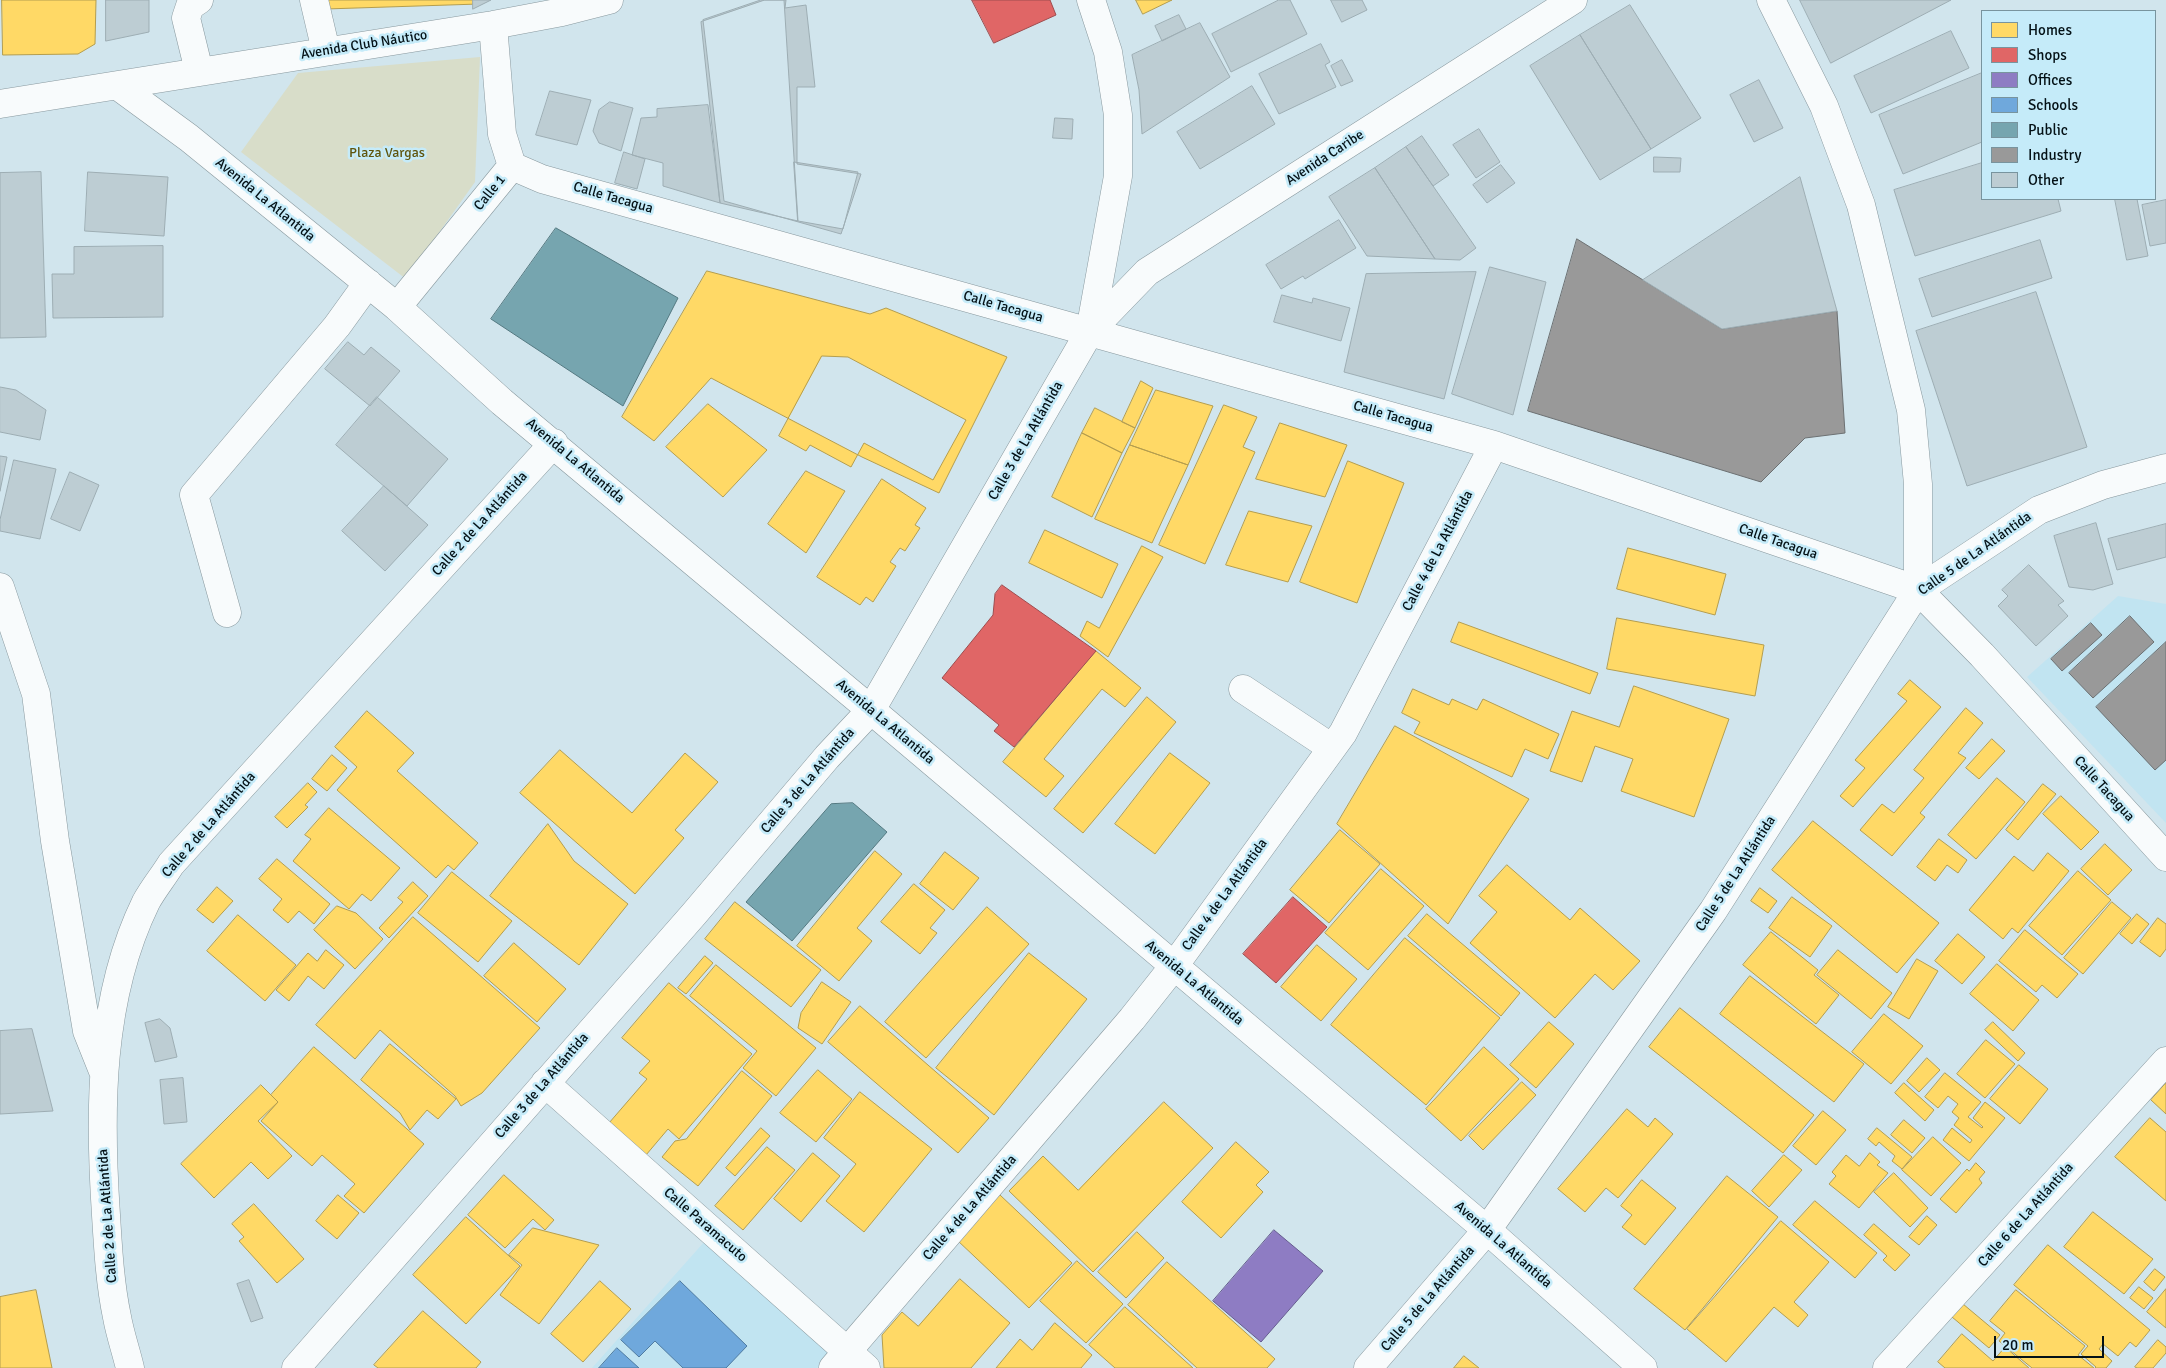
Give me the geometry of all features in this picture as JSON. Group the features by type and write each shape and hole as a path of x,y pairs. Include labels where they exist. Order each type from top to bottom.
{"street":[{"path":"314,0 326,51"},
{"name":"Avenida Club Náutico","path":"0,104 492,25 562,6 609,0"},
{"name":"Calle 3 de La Atlántida","path":"296,1368 688,921 827,757 871,710 1090,331 1118,176 1118,116 1108,52 1091,0"},
{"name":"Avenida Caribe","path":"1090,331 1148,272 1573,0"},
{"path":"1771,0 1824,106 1861,205 1911,410 1918,484 1918,590"},
{"path":"193,2 186,18 199,71"},
{"name":"Calle 1","path":"397,307 512,166 502,134 492,25"},
{"name":"Avenida La Atlantida","path":"118,86 189,138 397,307 502,402 554,443 1487,1230 1643,1368"},
{"name":"Calle Tacagua","path":"512,166 542,178 1494,445 1918,590 1982,655 2166,857"},
{"path":"227,613 194,495 337,326 368,283"},
{"name":"Calle 2 de La Atlántida","path":"130,1368 116,1316 108,1249 104,1186 103,1072 116,994 128,947 146,901 171,864 554,443"},
{"name":"Calle 4 de La Atlántida","path":"849,1362 1174,966 1343,733 1494,445"},
{"name":"Calle 5 de La Atlántida","path":"1368,1368 1487,1230 1713,911 1918,590 2039,510 2104,485 2166,468"},
{"path":"0,587 36,694 55,841 86,1031 103,1072"},
{"path":"1243,689 1332,748"},
{"name":"Calle 6 de La Atlántida","path":"1887,1368 2166,1061"},
{"name":"Calle Paramacuto","path":"545,1083 849,1362"}],"shaded area":[{"path":"2118,596 2166,604 2166,823 2027,677"},
{"path":"713,1232 839,1344 817,1368 592,1368"}],"green space":[{"name":"Plaza Vargas","path":"480,57 475,182 406,279 241,152 298,73"}],"building: Homes":[{"path":"2,0 96,0 95,44 78,54 3,55"},
{"path":"326,0 479,0 479,4 326,9"},
{"path":"1136,0 1172,0 1143,14"},
{"path":"707,271 870,314 886,308 1007,357 939,493 862,457 711,378 654,441 622,417"},
{"path":"822,356 848,357 966,420 933,480 864,443 851,467 810,445 806,451 779,436"},
{"path":"1141,381 1153,388 1135,428 1122,422"},
{"path":"1156,390 1213,406 1188,465 1130,445"},
{"path":"708,404 767,450 723,497 666,447"},
{"path":"1224,405 1257,417 1243,447 1255,452 1205,564 1159,545"},
{"path":"1095,408 1135,428 1122,453 1082,433"},
{"path":"1280,423 1347,445 1325,497 1256,479"},
{"path":"1082,433 1122,453 1092,517 1052,497"},
{"path":"1130,445 1188,465 1152,543 1095,519"},
{"path":"1348,461 1404,483 1357,603 1300,582"},
{"path":"806,471 845,491 806,553 768,524"},
{"path":"882,479 926,508 915,525 920,528 905,551 900,548 890,562 896,566 873,602 866,597 860,605 817,577"},
{"path":"1249,511 1312,526 1288,582 1226,565"},
{"path":"1045,530 1118,564 1102,598 1029,563"},
{"path":"1142,546 1163,557 1108,657 1080,636 1087,621 1099,628"},
{"path":"1628,548 1726,574 1715,615 1617,589"},
{"path":"1617,618 1764,645 1755,696 1607,669"},
{"path":"1459,622 1598,673 1590,694 1451,642"},
{"path":"1096,651 1141,688 1125,707 1102,689 1044,759 1064,776 1046,797 1003,762"},
{"path":"1910,680 1941,707 1853,807 1840,796 1865,768 1855,760 1907,701 1898,694"},
{"path":"1634,686 1729,719 1694,817 1621,791 1633,759 1595,746 1582,782 1550,771 1572,711 1619,727"},
{"path":"1413,689 1449,705 1452,699 1477,710 1483,699 1559,734 1548,759 1525,749 1512,777 1414,733 1420,722 1402,713"},
{"path":"1147,697 1176,722 1083,833 1054,809"},
{"path":"1966,708 1983,723 1958,753 1966,758 1920,813 1925,817 1892,856 1860,830 1882,804 1894,813 1924,778 1914,770"},
{"path":"367,711 414,753 397,771 478,843 454,870 448,865 436,878 337,790 357,767 335,747"},
{"path":"1395,726 1529,799 1448,924 1337,824"},
{"path":"1992,739 2005,751 1979,779 1966,768"},
{"path":"560,750 632,813 685,753 718,782 675,830 684,838 635,894 520,793"},
{"path":"1170,753 1210,783 1155,854 1115,824"},
{"path":"332,755 347,768 327,791 312,779"},
{"path":"1997,778 2025,802 1976,859 1948,835"},
{"path":"308,783 317,792 305,805 308,807 287,828 275,817"},
{"path":"2043,784 2056,794 2018,840 2006,830"},
{"path":"2061,796 2099,832 2081,850 2043,814"},
{"path":"329,808 400,868 371,901 362,894 349,909 293,861 311,839 305,835"},
{"path":"1813,821 1939,923 1897,973 1772,870"},
{"path":"548,824 574,861 628,904 579,965 490,896"},
{"path":"1340,830 1380,864 1329,923 1290,890"},
{"path":"1939,839 1967,860 1958,873 1947,865 1935,881 1917,867"},
{"path":"2105,844 2132,870 2108,895 2081,869"},
{"path":"875,851 902,874 857,928 872,941 839,981 797,946"},
{"path":"945,852 979,878 953,910 920,884"},
{"path":"2048,853 2069,871 2018,933 2012,928 2003,939 1969,910 2014,856 2033,871"},
{"path":"277,859 330,904 314,924 299,911 288,923 273,910 282,899 259,879"},
{"path":"1507,865 1570,920 1580,908 1640,961 1613,990 1595,974 1555,1018 1470,943 1497,912 1479,896"},
{"path":"1381,869 1424,906 1368,970 1325,933"},
{"path":"2078,871 2111,900 2062,955 2029,926"},
{"path":"452,872 512,921 478,962 418,913"},
{"path":"413,882 428,896 389,938 379,928 403,902 398,898"},
{"path":"914,884 945,910 930,928 937,933 920,954 881,922"},
{"path":"217,887 233,901 213,923 197,910"},
{"path":"1760,888 1777,901 1768,913 1751,901"},
{"path":"1792,897 1832,926 1810,957 1769,928"},
{"path":"735,902 821,970 791,1007 705,939"},
{"path":"2112,902 2131,918 2083,974 2064,958"},
{"path":"337,906 356,913 383,939 355,969 314,930"},
{"path":"987,907 1029,944 926,1058 885,1022"},
{"path":"1427,914 1520,993 1501,1016 1408,936"},
{"path":"2137,914 2149,924 2132,944 2120,934"},
{"path":"238,915 296,965 265,1001 207,951"},
{"path":"413,917 540,1028 482,1093 461,1106 455,1096 380,1030 355,1059 316,1025"},
{"path":"2158,918 2166,924 2166,949 2160,957 2140,942"},
{"path":"2025,930 2078,974 2057,998 2042,985 2036,992 1999,961"},
{"path":"1771,932 1818,970 1814,975 1839,995 1816,1024 1743,965"},
{"path":"1958,934 1985,957 1962,984 1935,961"},
{"path":"1405,938 1500,1018 1426,1105 1331,1025"},
{"path":"514,943 566,989 537,1022 484,976"},
{"path":"1317,945 1357,979 1321,1021 1281,987"},
{"path":"326,950 344,965 324,989 308,976 289,1001 276,990 308,953 317,961"},
{"path":"1838,950 1892,993 1871,1019 1817,975"},
{"path":"1029,953 1087,999 994,1115 936,1068"},
{"path":"705,956 713,963 686,994 678,988"},
{"path":"1917,959 1938,971 1909,1019 1888,1007"},
{"path":"1997,964 2039,1000 2013,1031 1970,994"},
{"path":"716,965 816,1048 776,1096 743,1068 757,1051 690,996"},
{"path":"1750,976 1864,1064 1834,1102 1720,1014"},
{"path":"822,982 851,1002 822,1044 798,1028 801,1013"},
{"path":"669,983 752,1054 679,1139 668,1129 646,1155 609,1123 647,1079 639,1073 650,1061 622,1038"},
{"path":"860,1006 989,1118 958,1153 828,1042"},
{"path":"1680,1008 1814,1115 1783,1153 1649,1047"},
{"path":"1884,1014 1923,1046 1891,1084 1852,1052"},
{"path":"1549,1022 1574,1044 1536,1088 1510,1065"},
{"path":"1993,1022 2025,1053 2018,1061 1985,1030"},
{"path":"1986,1040 2015,1064 1985,1098 1957,1074"},
{"path":"390,1044 456,1099 438,1119 427,1110 410,1130 400,1113 361,1080"},
{"path":"314,1047 424,1144 364,1213 344,1196 355,1184 322,1155 312,1166 261,1121 278,1102 271,1095"},
{"path":"1484,1047 1519,1079 1461,1141 1426,1109"},
{"path":"1927,1058 1940,1070 1919,1092 1907,1081"},
{"path":"2019,1065 2048,1089 2020,1124 1990,1099"},
{"path":"818,1070 852,1099 816,1142 780,1113"},
{"path":"742,1071 772,1096 698,1186 662,1157 675,1141 686,1139"},
{"path":"1945,1073 1981,1102 1968,1117 1982,1128 1973,1118 1985,1102 2005,1118 1969,1161 1943,1140 1952,1128 1970,1143 1972,1140 1954,1125 1959,1118 1952,1112 1958,1104 1948,1096 1938,1108 1925,1097"},
{"path":"1522,1082 1536,1095 1483,1150 1469,1136"},
{"path":"1904,1083 1934,1110 1925,1121 1895,1093"},
{"path":"2166,1083 2166,1114 2151,1100"},
{"path":"261,1085 278,1102 258,1121 292,1156 268,1179 251,1162 214,1198 181,1164"},
{"path":"860,1092 932,1149 864,1232 826,1201 856,1164 824,1138"},
{"path":"1164,1102 1213,1148 1093,1272 1009,1191 1043,1156 1078,1190"},
{"path":"1627,1109 1648,1127 1655,1118 1673,1134 1618,1198 1606,1188 1585,1212 1558,1189"},
{"path":"1823,1111 1846,1130 1816,1165 1793,1146"},
{"path":"2150,1118 2166,1132 2166,1201 2115,1157"},
{"path":"1904,1120 1925,1138 1912,1153 1891,1135"},
{"path":"761,1128 770,1136 735,1176 726,1168"},
{"path":"1877,1128 1912,1157 1902,1169 1892,1161 1895,1156 1879,1142 1876,1146 1868,1139"},
{"path":"1933,1137 1961,1163 1931,1196 1902,1170"},
{"path":"1236,1142 1269,1172 1256,1185 1263,1192 1221,1238 1182,1202"},
{"path":"767,1147 795,1170 743,1230 715,1206"},
{"path":"813,1153 840,1176 801,1222 774,1199"},
{"path":"1870,1153 1880,1162 1877,1165 1888,1173 1859,1208 1829,1184 1836,1176 1832,1172 1846,1155 1859,1166"},
{"path":"1784,1155 1802,1170 1769,1207 1752,1191"},
{"path":"1976,1163 1985,1172 1979,1179 1982,1183 1956,1213 1940,1199 1967,1169 1969,1171"},
{"path":"1894,1173 1928,1208 1910,1227 1874,1192"},
{"path":"504,1175 554,1220 545,1230 533,1219 505,1248 468,1215"},
{"path":"1727,1176 1778,1217 1685,1330 1634,1289"},
{"path":"1642,1180 1676,1208 1645,1245 1622,1227 1632,1215 1621,1206"},
{"path":"338,1195 359,1213 337,1239 316,1221"},
{"path":"1000,1195 1072,1263 1029,1308 957,1240"},
{"path":"1815,1201 1877,1253 1855,1278 1793,1225"},
{"path":"254,1204 304,1259 277,1283 239,1241 244,1237 232,1224"},
{"path":"2093,1212 2153,1259 2124,1294 2064,1247"},
{"path":"1927,1216 1937,1225 1919,1245 1909,1237"},
{"path":"466,1217 520,1266 466,1324 413,1275"},
{"path":"1781,1221 1829,1262 1794,1302 1808,1315 1798,1327 1774,1307 1726,1362 1687,1329"},
{"path":"1874,1224 1910,1255 1895,1271 1883,1260 1887,1256 1864,1235"},
{"path":"533,1228 599,1245 539,1324 500,1295 522,1265 509,1255"},
{"path":"1137,1232 1164,1258 1126,1298 1098,1272"},
{"path":"2048,1245 2150,1330 2136,1347 2130,1342 2118,1356 2103,1344 2099,1349 2112,1361 2106,1368 2095,1368 2081,1354 2088,1346 2014,1285"},
{"path":"1077,1261 1123,1304 1086,1343 1040,1301"},
{"path":"1167,1262 1275,1359 1267,1368 1197,1368 1128,1305"},
{"path":"2155,1269 2165,1277 2154,1291 2144,1282"},
{"path":"960,1279 1010,1323 971,1368 884,1368 882,1335 902,1312 918,1326"},
{"path":"600,1281 631,1309 583,1362 551,1334"},
{"path":"2139,1287 2153,1298 2144,1309 2130,1298"},
{"path":"2166,1289 2166,1328 2147,1312"},
{"path":"36,1290 52,1368 0,1368 0,1297"},
{"path":"2016,1290 2085,1346 2078,1355 2094,1368 2032,1368 1999,1341 2005,1333 1990,1321"},
{"path":"1963,1304 2000,1335 1989,1348 1952,1317"},
{"path":"1125,1307 1193,1368 1115,1368 1089,1345"},
{"path":"423,1311 481,1362 476,1368 378,1368 374,1365"},
{"path":"1055,1323 1092,1355 1081,1368 996,1368 1020,1339 1032,1350"},
{"path":"1962,1334 1993,1361 2005,1347 2029,1368 1945,1368 1938,1362"},
{"path":"2158,1340 2166,1347 2166,1353 2153,1368 2135,1367"},
{"path":"1464,1356 1479,1368 1454,1368"}],"building: Shops":[{"path":"972,0 1050,0 1056,15 994,43"},
{"path":"1002,585 1096,651 1014,747 994,731 999,725 942,678 993,615 995,594"},
{"path":"1293,897 1327,927 1276,983 1243,954"}],"building: Offices":[{"path":"1274,1230 1323,1271 1261,1342 1213,1301"}],"building: Schools":[{"path":"680,1281 747,1346 726,1368 683,1368 655,1341 639,1357 621,1340"},
{"path":"617,1348 639,1368 599,1368"}],"building: Public":[{"path":"556,228 678,298 623,406 491,319"},
{"path":"853,803 887,832 792,941 746,902 831,804"}],"building: Industry":[{"path":"1577,239 1722,329 1837,311 1845,433 1805,438 1761,482 1528,411"},
{"path":"2130,616 2154,642 2093,698 2069,673"},
{"path":"2091,623 2102,635 2062,671 2051,659"},
{"path":"2166,642 2166,760 2155,770 2096,707"}],"building: Other":[{"path":"106,0 149,0 149,32 106,41"},
{"path":"473,0 491,0 473,9"},
{"path":"761,0 786,0 785,8 806,5 815,87 797,87 797,164 861,174 841,234 724,201 703,20"},
{"path":"765,0 784,0 798,221 720,203 701,22"},
{"path":"1279,0 1290,0 1307,34 1231,72 1212,34"},
{"path":"1331,0 1362,0 1367,10 1342,22"},
{"path":"1800,0 1951,0 1831,63"},
{"path":"1630,5 1701,118 1651,149 1580,35"},
{"path":"1179,15 1186,29 1162,41 1155,26"},
{"path":"1200,23 1230,77 1142,134 1139,90 1132,55"},
{"path":"1951,31 1969,68 1871,113 1854,76"},
{"path":"1580,35 1651,149 1600,180 1530,66"},
{"path":"1321,44 1330,62 1325,65 1336,87 1279,114 1259,74"},
{"path":"1342,60 1353,81 1341,86 1331,66"},
{"path":"1981,73 1981,142 1903,174 1879,115"},
{"path":"1759,80 1783,128 1754,142 1730,95"},
{"path":"1252,86 1275,124 1200,169 1177,132"},
{"path":"550,91 591,100 577,145 536,135"},
{"path":"610,102 633,108 621,151 599,143 593,131 599,110"},
{"path":"708,105 720,203 663,186 663,163 632,155 641,118 657,117 657,109"},
{"path":"1055,118 1073,119 1072,139 1053,138"},
{"path":"1479,129 1500,162 1476,178 1453,145"},
{"path":"1422,136 1449,175 1433,186 1406,147"},
{"path":"1406,147 1476,248 1460,260 1435,259 1375,168"},
{"path":"624,152 645,159 637,189 615,183"},
{"path":"1654,157 1681,158 1680,172 1654,172"},
{"path":"794,162 858,172 843,229 798,221"},
{"path":"1981,163 1981,200 2058,200 2061,211 1915,256 1894,190"},
{"path":"1501,165 1515,183 1487,203 1473,185"},
{"path":"1375,168 1435,259 1367,256 1329,197"},
{"path":"41,172 46,337 0,338 0,173"},
{"path":"88,172 168,177 164,236 85,231"},
{"path":"1800,177 1837,311 1722,329 1643,280"},
{"path":"2115,200 2137,200 2148,256 2127,260"},
{"path":"2166,200 2166,243 2150,246 2142,205"},
{"path":"1339,220 1356,248 1305,279 1303,276 1281,289 1266,265"},
{"path":"2040,240 2052,278 1932,317 1919,279"},
{"path":"163,246 163,317 53,318 52,274 74,274 74,247"},
{"path":"1490,267 1546,282 1513,415 1452,394"},
{"path":"1476,272 1444,399 1344,372 1366,274"},
{"path":"2036,292 2087,447 1967,486 1916,331"},
{"path":"1282,295 1312,303 1313,298 1350,308 1341,341 1274,322"},
{"path":"348,342 364,355 371,347 400,371 370,406 325,369"},
{"path":"0,387 16,390 46,410 40,440 0,432"},
{"path":"377,397 448,459 407,506 336,445"},
{"path":"0,456 7,457 0,491"},
{"path":"14,460 56,469 40,539 0,531 0,520"},
{"path":"70,472 99,485 80,531 51,519"},
{"path":"384,486 428,525 385,571 342,531"},
{"path":"2096,523 2113,584 2093,590 2069,587 2054,536"},
{"path":"2166,524 2166,557 2117,570 2108,539"},
{"path":"2029,565 2064,601 2058,605 2068,616 2036,646 1998,606 2008,596 2002,590"},
{"path":"160,1019 170,1028 177,1057 155,1062 145,1023"},
{"path":"32,1029 53,1111 0,1114 0,1031"},
{"path":"183,1078 187,1122 164,1124 160,1080"},
{"path":"249,1280 263,1318 251,1322 237,1284"}]}
